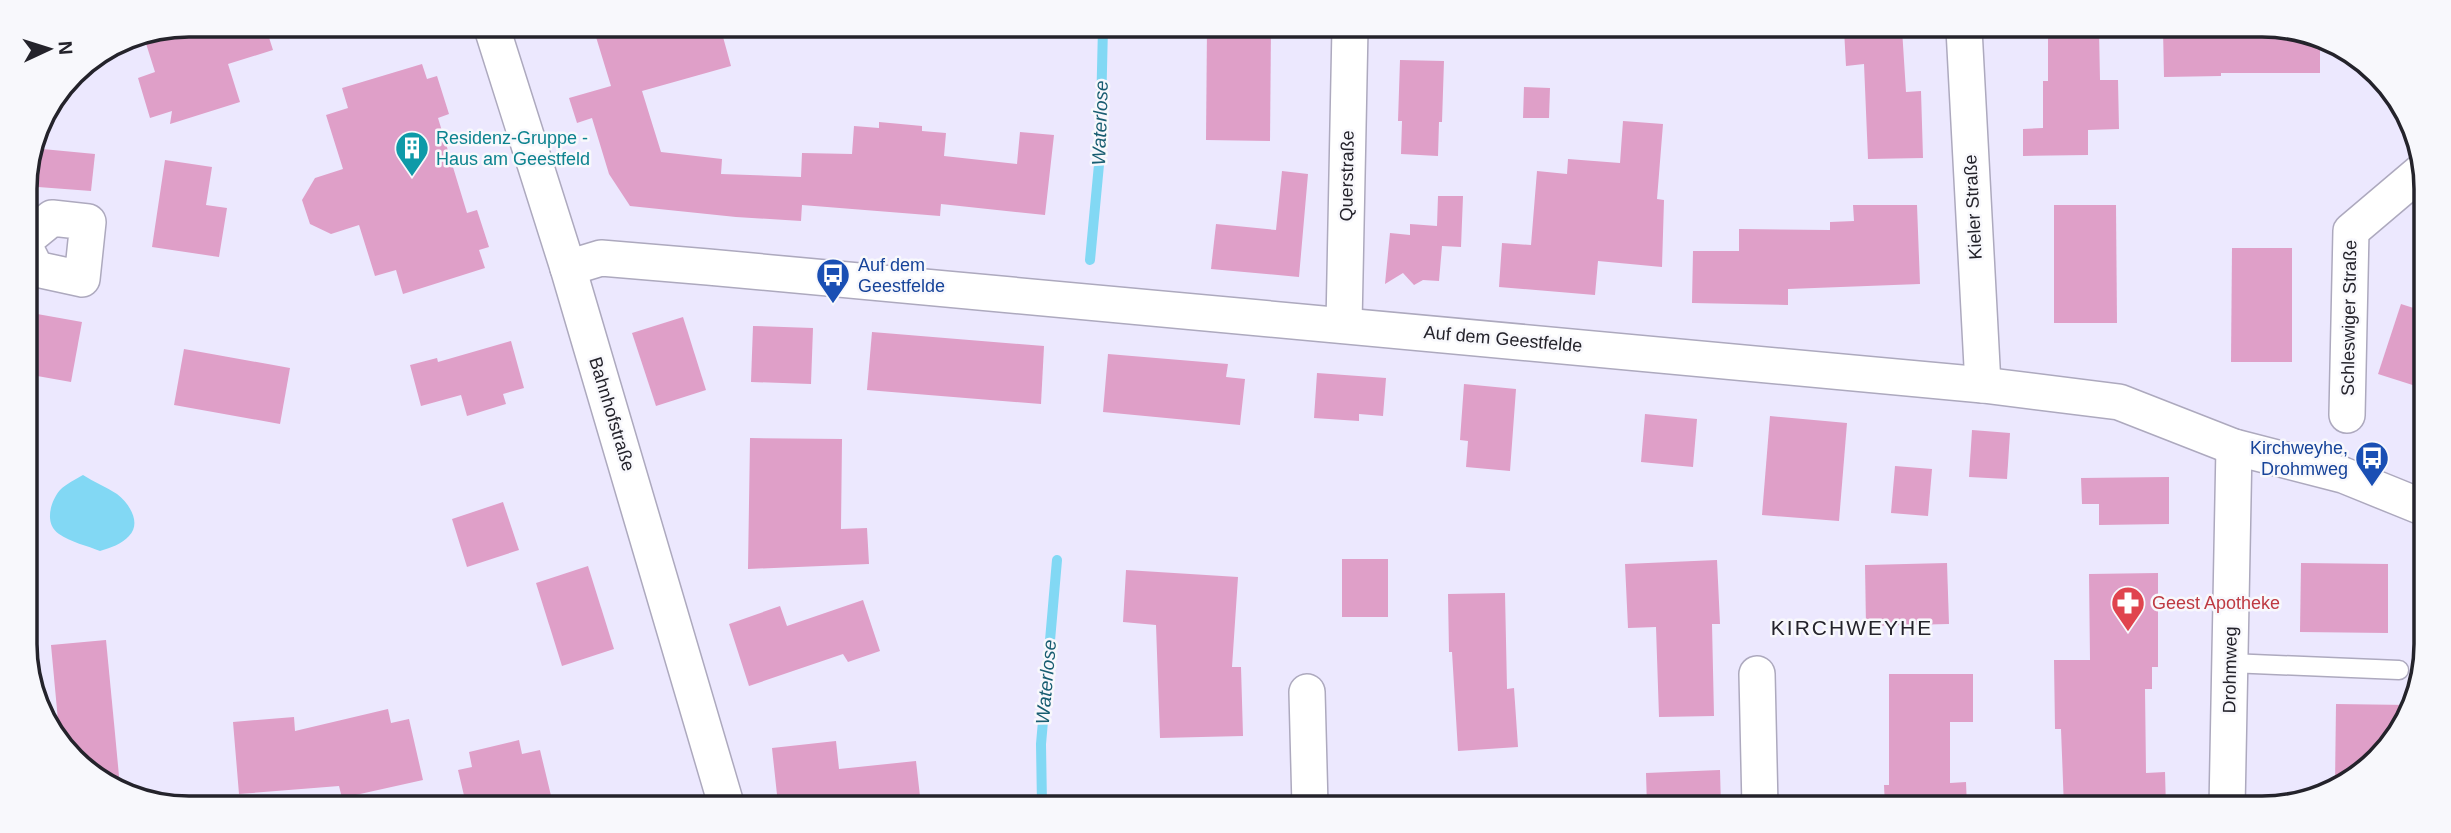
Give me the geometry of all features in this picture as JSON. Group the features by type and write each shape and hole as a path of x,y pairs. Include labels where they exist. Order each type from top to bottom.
{"street":[{"name":"Bahnhofstraße","path":"495,37 568,268 724,796"},
{"name":"Querstraße","path":"1344,324 1350,37"},
{"name":"Kieler Straße","path":"1964,37 1983,385"},
{"name":"Schleswiger Straße","path":"2347,415 2351,231 2414,178"},
{"path":"37,230 52,218 88,222 82,279 37,269"},
{"name":"Auf dem Geestfelde","path":"568,268 601,258 1344,324 1983,385 2119,402 2234,447 2343,475 2414,504"},
{"name":"Drohmweg","path":"2227,796 2234,447"},
{"path":"1757,674 1760,796"},
{"path":"1307,692 1310,796"}],"lane":[{"path":"2230,663 2399,670"}],"water":[{"path":"83,475 113,491 129,508 134,519 133,531 126,539 100,551 74,542 59,534 51,525 51,507 60,490"}],"building":[{"path":"269,37 273,50 228,64 240,102 170,124 172,111 150,118 138,78 155,72 146,43 169,38"},
{"path":"596,37 723,37 731,66 642,91 661,152 722,159 721,174 801,177 802,153 852,154 854,126 879,128 879,122 922,126 922,131 946,133 944,156 1017,164 1020,132 1054,135 1045,215 941,204 940,216 802,205 801,221 630,206 609,174 592,118 577,123 569,98 611,86"},
{"path":"1207,37 1271,37 1270,141 1206,140"},
{"path":"1844,37 1903,37 1906,92 1921,91 1923,158 1868,159 1864,64 1846,66"},
{"path":"2048,37 2099,37 2100,80 2118,80 2119,129 2088,130 2088,155 2023,156 2023,129 2043,128 2043,81 2048,81"},
{"path":"2163,37 2282,38 2320,48 2320,73 2221,73 2221,76 2164,77"},
{"path":"1400,60 1444,61 1438,156 1401,154 1402,121 1398,121"},
{"name":"Residenz-Gruppe - Haus am Geestfeld","path":"422,64 427,79 437,76 449,114 438,118 467,213 477,210 489,247 479,250 485,268 403,294 396,270 375,276 359,225 331,234 310,224 302,200 315,178 343,169 326,115 348,108 342,88"},
{"path":"1524,87 1550,88 1549,118 1523,118"},
{"path":"1623,121 1663,124 1657,199 1664,200 1662,267 1598,261 1595,295 1499,287 1502,243 1531,245 1537,171 1567,174 1568,159 1620,163"},
{"path":"42,149 95,154 91,191 37,187"},
{"path":"165,160 212,167 206,205 227,208 219,257 152,247"},
{"path":"1282,171 1308,174 1299,277 1211,269 1216,224 1276,230"},
{"path":"1438,196 1463,196 1461,247 1442,246 1439,281 1423,280 1414,285 1403,273 1385,284 1390,233 1410,235 1410,224 1437,226"},
{"path":"1853,205 1917,205 1920,284 1788,289 1788,305 1692,303 1693,251 1739,251 1739,229 1830,230 1830,222 1854,221"},
{"path":"2054,205 2116,205 2117,323 2054,323"},
{"path":"2232,248 2292,248 2292,362 2231,362"},
{"path":"2401,304 2414,308 2414,385 2378,374"},
{"path":"37,314 82,322 71,382 37,376"},
{"path":"683,317 706,390 656,406 632,333"},
{"path":"753,326 813,328 811,384 751,382"},
{"path":"872,332 1044,346 1041,404 867,390"},
{"path":"511,341 524,388 503,394 506,404 467,416 461,395 421,406 410,365 437,358 438,362"},
{"path":"184,349 290,368 280,424 174,405"},
{"path":"1108,354 1228,364 1226,377 1245,379 1240,425 1103,412"},
{"path":"1317,373 1386,378 1383,416 1359,414 1359,421 1314,418"},
{"path":"1464,384 1516,389 1510,471 1466,467 1468,441 1460,440"},
{"path":"1645,414 1697,419 1693,467 1641,462"},
{"path":"1770,416 1847,423 1839,521 1762,515"},
{"path":"1972,430 2010,433 2007,479 1969,477"},
{"path":"750,438 842,439 841,529 867,528 869,564 748,569"},
{"path":"1895,466 1932,469 1928,516 1891,513"},
{"path":"2169,477 2169,524 2099,525 2099,504 2082,504 2081,478"},
{"path":"503,502 519,550 467,567 452,519"},
{"path":"1342,559 1388,559 1388,617 1342,617"},
{"path":"1717,560 1720,624 1712,624 1714,716 1659,717 1656,627 1628,628 1625,564"},
{"path":"1947,563 1949,624 1866,626 1865,565"},
{"path":"2301,563 2388,564 2388,633 2300,632"},
{"path":"588,566 614,649 562,666 536,583"},
{"path":"1126,570 1238,577 1232,667 1241,667 1243,736 1160,738 1156,625 1123,622"},
{"path":"2158,573 2158,667 2152,667 2152,689 2145,689 2146,773 2165,772 2166,796 2064,796 2061,729 2055,729 2054,660 2090,660 2089,574"},
{"path":"1505,593 1507,689 1514,688 1518,747 1458,751 1452,652 1449,652 1448,594"},
{"path":"863,600 880,651 848,662 843,654 749,686 729,624 780,606 787,626"},
{"path":"106,640 119,779 81,752 58,722 51,645"},
{"path":"1889,674 1973,674 1973,722 1950,722 1950,783 1966,782 1967,796 1884,796 1884,785 1889,785"},
{"path":"2336,704 2402,705 2389,729 2370,752 2335,777"},
{"path":"388,709 391,723 409,719 423,780 351,796 342,796 339,786 239,794 233,722 294,717 295,731"},
{"path":"519,740 522,754 540,750 551,796 464,796 458,770 472,767 469,752"},
{"path":"836,741 839,769 916,761 920,796 777,796 772,748"},
{"path":"1720,770 1721,796 1647,796 1646,773"}],"waterway":[{"name":"Waterlose","path":"1090,260 1100,154 1103,37"},
{"name":"Waterlose","path":"1042,796 1041,744 1057,560"}],"place":[{"name":"Residenz-Gruppe - Haus am Geestfeld","path":"412,178"},
{"name":"Auf dem Geestfelde","path":"833,305"},
{"name":"Kirchweyhe, Drohmweg","path":"2372,488"},
{"name":"Geest Apotheke","path":"2128,633"}],"district":[{"name":"KIRCHWEYHE","path":"1852,627"}]}
